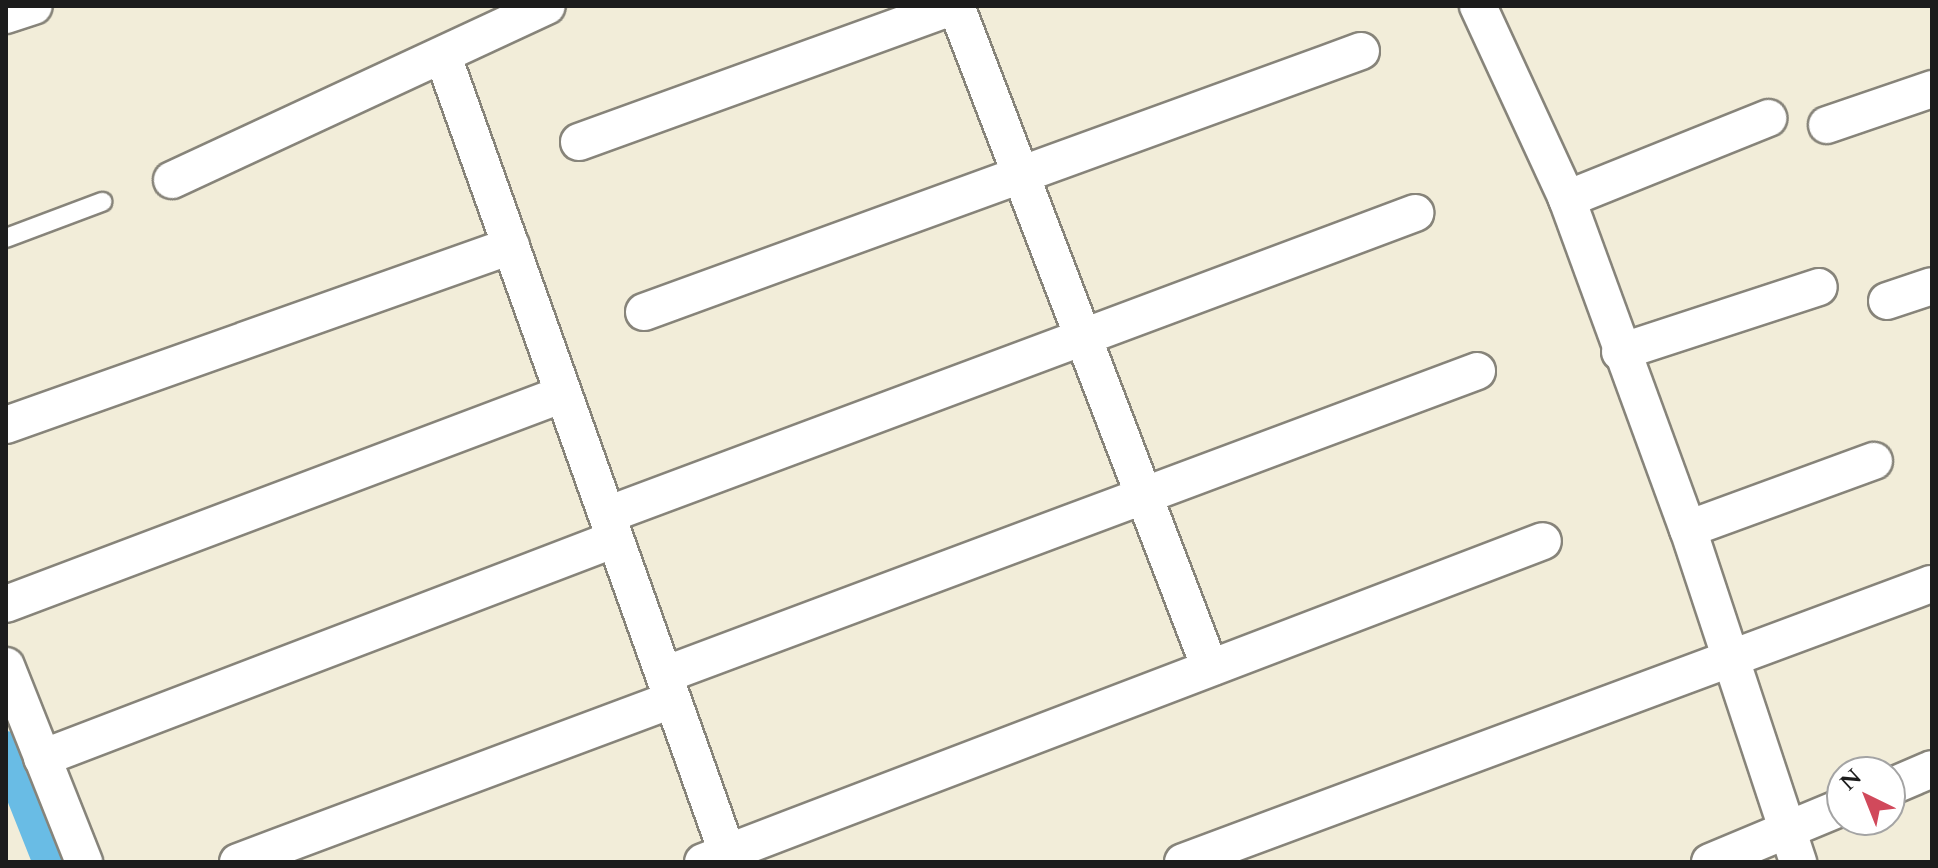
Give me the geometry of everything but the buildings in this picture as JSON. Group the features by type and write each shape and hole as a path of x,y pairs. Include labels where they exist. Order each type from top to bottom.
{"street":[{"path":"6,15 34,6"},
{"path":"172,180 444,59 547,6"},
{"path":"579,142 955,6 1210,668"},
{"path":"1479,6 1567,199 1620,352 1688,529 1792,846"},
{"path":"644,312 1361,51"},
{"path":"444,59 668,687 715,857 1543,541"},
{"path":"1827,125 1932,89"},
{"path":"1567,199 1768,118"},
{"path":"42,758 1083,337 1415,213"},
{"path":"6,425 511,246"},
{"path":"1887,301 1932,286"},
{"path":"1620,352 1819,287"},
{"path":"238,862 1144,496 1477,371"},
{"path":"6,604 563,394"},
{"path":"1688,529 1874,461"},
{"path":"1183,862 1931,584"},
{"path":"6,666 84,862"},
{"path":"1906,780 1932,769"},
{"path":"1710,862 1792,846 1826,819"}],"lane":[{"path":"6,238 102,202"}],"waterway":[{"path":"6,749 51,862"}]}
